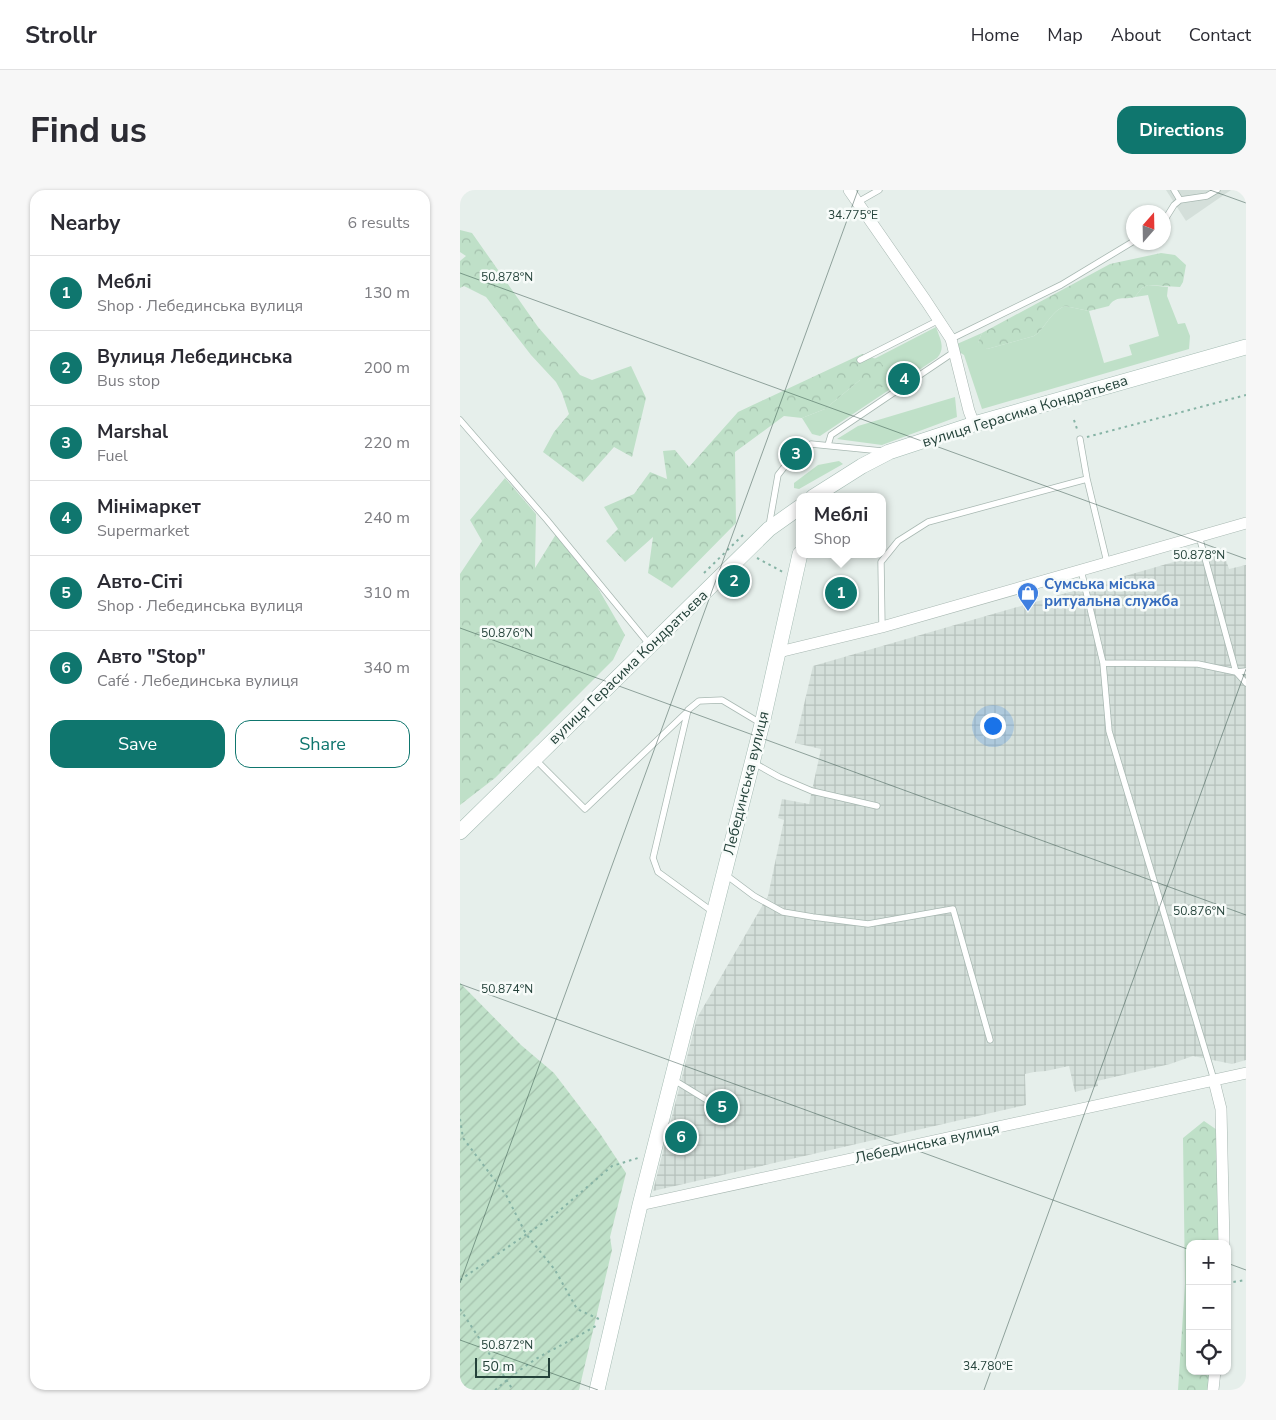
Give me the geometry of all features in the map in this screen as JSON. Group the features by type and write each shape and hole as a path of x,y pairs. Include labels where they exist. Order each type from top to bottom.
{"main road":[{"name":"вулиця Герасима Кондратьєва","path":"819,493 862,466 889,452 974,424 1246,347"},
{"name":"вулиця Герасима Кондратьєва","path":"460,832 769,530 796,510"},
{"name":"Лебединська вулиця","path":"597,1390 640,1205 762,724 799,558"}],"street":[{"path":"849,190 951,339 974,424"},
{"path":"779,652 882,627 1246,524"},
{"name":"Лебединська вулиця","path":"640,1205 1246,1073"},
{"path":"1214,1081 1221,1109 1224,1240"},
{"path":"1213,1390 1215,1375"}],"lane":[{"path":"858,202 878,190"},
{"path":"1174,190 1180,200"},
{"path":"1171,212 1180,200 1207,196 1217,190"},
{"path":"951,339 1061,285 1126,246"},
{"path":"860,360 938,320"},
{"path":"828,445 831,435 954,352"},
{"path":"460,420 547,520 650,646"},
{"path":"1080,439 1087,479 1107,562"},
{"path":"804,448 811,444 889,452"},
{"path":"769,530 778,475 789,461"},
{"path":"886,556 898,541 928,522 1087,479"},
{"path":"1199,536 1236,672 1246,684"},
{"path":"882,627 881,562 884,558"},
{"path":"1082,570 1103,663 1109,731 1214,1081"},
{"path":"1103,663 1198,664 1236,672 1246,670"},
{"path":"535,758 585,809 698,701 722,700 762,724"},
{"path":"688,710 652,858 658,872 714,913"},
{"path":"752,762 779,777 812,791 877,806"},
{"path":"724,874 754,896 784,912 868,924 953,909 990,1040"},
{"path":"672,1078 710,1102"}],"path":[{"path":"1074,420 1080,439 1246,395"},
{"path":"704,573 744,534"},
{"path":"751,563 757,558 785,573"},
{"path":"460,1119 463,1138 506,1195 526,1234 555,1270 577,1309 604,1322 552,1350 506,1380 495,1390"},
{"path":"460,1280 553,1216 612,1166 654,1154"},
{"path":"1231,1282 1246,1280"},
{"path":"460,1309 513,1390"}],"shaded area":[{"path":"1166,190 1231,190 1186,221"},
{"path":"1222,548 1229,569 1246,565 1246,1060 1232,1064 1193,1056 1170,1064 1097,1081 1098,1086 1075,1092 1069,1066 1034,1072 1025,1074 1026,1105 653,1191 697,1018 768,896 784,820 778,818 782,799 809,804 821,749 795,743 813,666"}],"green space":[{"path":"460,230 472,233 538,327 580,375 592,380 631,366 646,398 632,457 614,447 583,482 543,452 554,432 569,414 562,393 556,382 531,355 486,297 464,286 460,288 460,261 466,256 460,252"},
{"path":"1161,253 1175,255 1186,265 1183,282 1180,287 1148,285 1142,288 1135,297 1117,299 1109,306 1089,311 1065,306 1056,312 1034,336 987,349 981,347 978,342 982,333 1110,264"},
{"path":"1148,285 1168,287 1167,296 1178,324 1185,323 1190,336 1189,349 982,409 964,355 959,352 957,344 982,333 978,342 987,349 1034,336 1056,312 1065,306 1089,311 1104,363 1132,355 1129,345 1159,336 1148,295 1135,297 1142,288"},
{"path":"936,327 942,347 937,358 820,436 812,434 802,418 825,409 860,380 879,360 874,359"},
{"path":"862,354 879,360 888,373 887,386 874,389 860,380 825,409 802,418 784,416 735,452 736,523 672,588 648,573 653,537 625,562 606,541 618,529 604,507 634,494 650,472 667,479 663,451 675,450 689,467 738,412"},
{"path":"955,397 957,417 882,445 837,439 858,426"},
{"path":"839,461 843,464 799,489 794,488 794,483 818,465"},
{"path":"505,478 536,514 535,568 558,531 584,564 625,635 613,660 495,778 460,805 460,574 482,541 470,520"},
{"path":"460,983 521,1045 554,1073 599,1132 626,1173 610,1237 612,1250 579,1390 460,1390"},
{"path":"1204,1121 1220,1132 1224,1240 1186,1240 1186,1375 1215,1375 1213,1390 1178,1390 1185,1284 1183,1138"}],"place":[{"name":"Мінімаркет","path":"904,379"},
{"name":"Marshal","path":"796,454"},
{"name":"Вулиця Лебединська","path":"734,581"},
{"name":"Меблі","path":"841,593"},
{"name":"Сумська міська ритуальна служба","path":"1028,612"},
{"name":"Авто-Сіті","path":"722,1107"},
{"name":"Авто \"Stop\"","path":"681,1137"}]}
